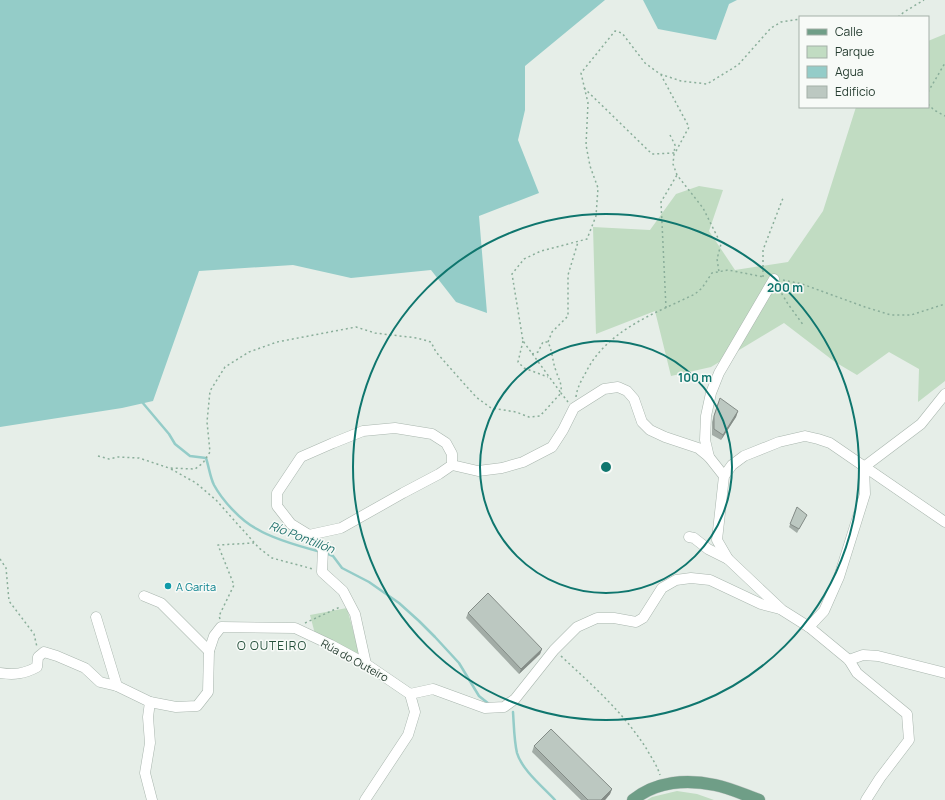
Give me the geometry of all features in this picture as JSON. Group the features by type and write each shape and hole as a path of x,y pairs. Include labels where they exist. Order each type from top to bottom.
{"main road":[{"path":"636,798 662,785 690,782 716,785 759,800"}],"street":[{"path":"709,457 704,440 706,416 711,393 719,373 774,279"},
{"path":"309,535 341,528 439,474 452,465 478,471 502,468 523,462 552,447 563,430 574,408 604,388 618,387 628,391 634,399 642,422 650,430 665,437 698,448 709,457 724,476"},
{"path":"864,467 921,424 945,394"},
{"path":"366,664 355,614 350,603 343,591 322,572 323,553 309,535 292,524 276,506 276,493 301,457 363,431 395,428 432,434 446,444 452,454 452,465"},
{"path":"866,800 880,778 909,740 907,714 857,673 849,660 809,627 782,610 728,559 717,540 724,476 732,465 744,456 779,442 805,436 830,444 945,522"},
{"path":"809,627 824,611 840,576 865,494 864,467"},
{"path":"689,538 694,538 708,549 728,559"},
{"path":"365,800 408,735 415,712 410,694 433,689 485,708 504,707 515,699 554,650 577,627 597,618 614,618 636,622 643,618 662,588 676,580 691,578 710,580 761,604 782,610"},
{"path":"144,596 161,603 209,652"},
{"path":"96,617 117,686"},
{"path":"0,673 15,675 29,671 37,667 38,657 44,652 85,668 100,682 117,686 150,702 176,706 197,706 208,692 209,652 214,636 222,627"},
{"name":"Rúa do Outeiro","path":"222,627 295,628 366,664 410,694"},
{"path":"849,660 863,655 878,656 945,673"},
{"path":"150,702 148,717 150,743 145,773 152,800"}],"path":[{"path":"899,16 924,0"},
{"path":"550,378 524,368 518,362 523,341 512,274 524,259 541,251 587,239 596,216 598,188 590,166 586,145 588,103 581,73 615,31 622,33 645,63 660,74 681,81 707,84 738,65 771,28 781,22 799,18"},
{"path":"929,90 945,63"},
{"path":"660,74 689,127 675,153"},
{"path":"584,88 652,154 675,153"},
{"path":"929,105 934,110 945,116"},
{"path":"670,135 675,145 673,164 677,175 703,208 721,244 717,259 719,272"},
{"path":"666,308 661,202 677,175"},
{"path":"763,277 763,250 783,198"},
{"path":"169,468 195,469 204,463 210,452 207,422 210,391 225,367 249,352 278,342 356,327 375,333 417,338 431,342 436,352 476,397 491,408 516,412 529,417 540,416 560,393 562,384 555,370 552,351 548,342 552,332 568,316 568,275 578,242"},
{"path":"574,408 577,390 591,361 610,340 627,328 695,294 702,288 712,273 728,270 802,284 891,315 911,315 945,304"},
{"path":"774,279 788,304 804,326"},
{"path":"523,341 560,393 574,408"},
{"path":"532,354 538,352 543,342 548,342"},
{"path":"98,456 109,459 118,457 139,458 169,468 196,482 216,500 254,543 272,558 322,572"},
{"path":"222,627 219,616 234,585 218,545 254,543"},
{"path":"0,559 6,568 9,601 34,634 38,657"},
{"path":"295,628 350,603"},
{"path":"554,650 616,708 637,735 658,768 662,785"}],"green space":[{"path":"945,34 945,381 918,402 919,369 889,352 857,375 835,362 784,323 711,367 671,376 655,311 596,334 593,227 650,230 676,194 699,186 723,190 709,231 735,270 788,262 823,211 856,108 929,108 929,41"},
{"path":"347,608 360,656 315,634 310,615"},
{"path":"677,791 697,794 714,800 647,800 652,797"}],"water":[{"path":"0,0 605,0 525,66 525,110 518,140 539,193 479,216 487,313 456,302 431,270 351,278 293,265 199,271 153,401 122,408 0,427"},
{"path":"643,0 737,0 729,4 716,40 658,29"}],"building":[{"path":"720,398 738,411 723,435 714,429 714,416"},
{"path":"797,507 807,515 799,529 790,524"},
{"path":"488,593 542,649 521,669 468,613"},
{"path":"551,729 612,789 601,800 588,800 534,746"}],"waterway":[{"name":"Río Pontillón","path":"142,402 169,434 175,444 190,456 206,458 211,479 217,491 232,510 245,521 271,536 321,552"},
{"name":"Río Pontillón","path":"326,553 333,556 342,568 369,582 399,603 419,621 459,663 479,696 489,704"},
{"name":"Río Pontillón","path":"513,712 515,743 517,753 523,766 555,800"}],"place":[{"name":"A Garita","path":"168,586"}],"district":[{"name":"O OUTEIRO","path":"272,645"}]}
